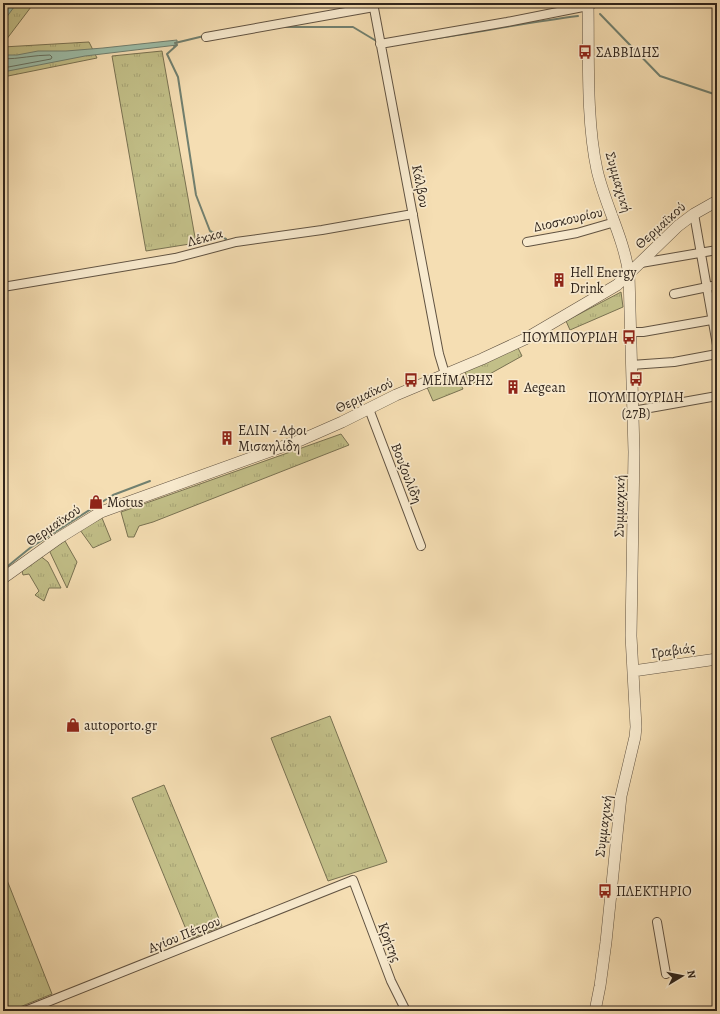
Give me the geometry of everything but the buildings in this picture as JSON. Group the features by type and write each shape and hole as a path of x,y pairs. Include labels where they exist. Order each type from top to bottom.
{"street":[{"path":"380,44 507,22 590,4"},
{"name":"Συμμαχική","path":"590,4 589,89 594,151 599,176 625,254 629,275 634,495 631,594 635,737 621,796 606,942 595,1011"},
{"path":"206,36 373,5"},
{"name":"Κάλβου","path":"373,5 439,354 445,374"},
{"name":"Θερμαϊκού","path":"3,578 59,538 101,512 282,448 525,339 617,285 678,226 694,214 717,201"},
{"name":"Λέκκα","path":"3,287 175,258 232,243 322,230 413,214"},
{"path":"694,214 707,287 715,319 717,346"},
{"name":"Διοσκουρίου","path":"527,242 577,233 615,222"},
{"path":"641,263 717,250"},
{"path":"674,294 717,285"},
{"path":"631,332 643,332 715,319"},
{"path":"631,365 674,362 717,354"},
{"path":"633,411 717,396"},
{"name":"Βουζουλίδη","path":"369,409 421,546"},
{"name":"Γραβιάς","path":"633,671 717,659"},
{"name":"Αγίου Πέτρου","path":"25,1011 353,880"},
{"name":"Κρήτης","path":"353,880 392,981 406,1011"},
{"path":"658,922 666,974"}],"green space":[{"path":"3,3 34,3 3,44"},
{"path":"89,42 97,58 3,77 3,47"},
{"path":"162,51 196,243 146,251 112,56"},
{"path":"621,292 623,307 570,330 566,321"},
{"path":"516,344 522,356 470,385 464,369"},
{"path":"454,371 463,389 433,401 426,385"},
{"path":"341,434 349,445 153,522 139,526 134,537 128,537 121,512"},
{"path":"102,518 111,540 93,548 80,530"},
{"path":"65,541 77,562 67,588 49,550"},
{"path":"39,555 48,562 61,588 49,588 44,601 35,595 39,591 29,574 23,575 22,571"},
{"path":"330,716 387,862 328,881 271,738"},
{"path":"164,785 222,926 190,939 132,798"},
{"path":"3,870 52,994 10,1011 3,993"}],"water":[{"path":"6,3 17,3 3,22 3,6"},
{"path":"177,40 177,45 85,56 3,72 3,55 17,55 38,51 66,51 103,48"}],"waterway":[{"path":"600,14 660,76 717,95"},
{"path":"431,39 578,16"},
{"path":"283,27 353,27 378,42"},
{"path":"175,43 204,36"},
{"path":"174,46 177,45 167,54 178,77 196,195 210,231 226,239"},
{"path":"3,570 30,548 113,495 150,481"}],"place":[{"name":"ΣΑΒΒΙΔΗΣ","path":"585,52"},
{"name":"Hell Energy Drink","path":"559,280"},
{"name":"ΠΟΥΜΠΟΥΡΙΔΗ","path":"629,337"},
{"name":"ΠΟΥΜΠΟΥΡΙΔΗ (27Β)","path":"636,379"},
{"name":"ΜΕΪΜΑΡΗΣ","path":"411,380"},
{"name":"Aegean","path":"513,387"},
{"name":"ΕΛΙΝ - Αφοι Μισαηλίδη","path":"227,438"},
{"name":"Motus","path":"96,502"},
{"name":"autoporto.gr","path":"73,725"},
{"name":"ΠΛΕΚΤΗΡΙΟ","path":"605,891"}]}
